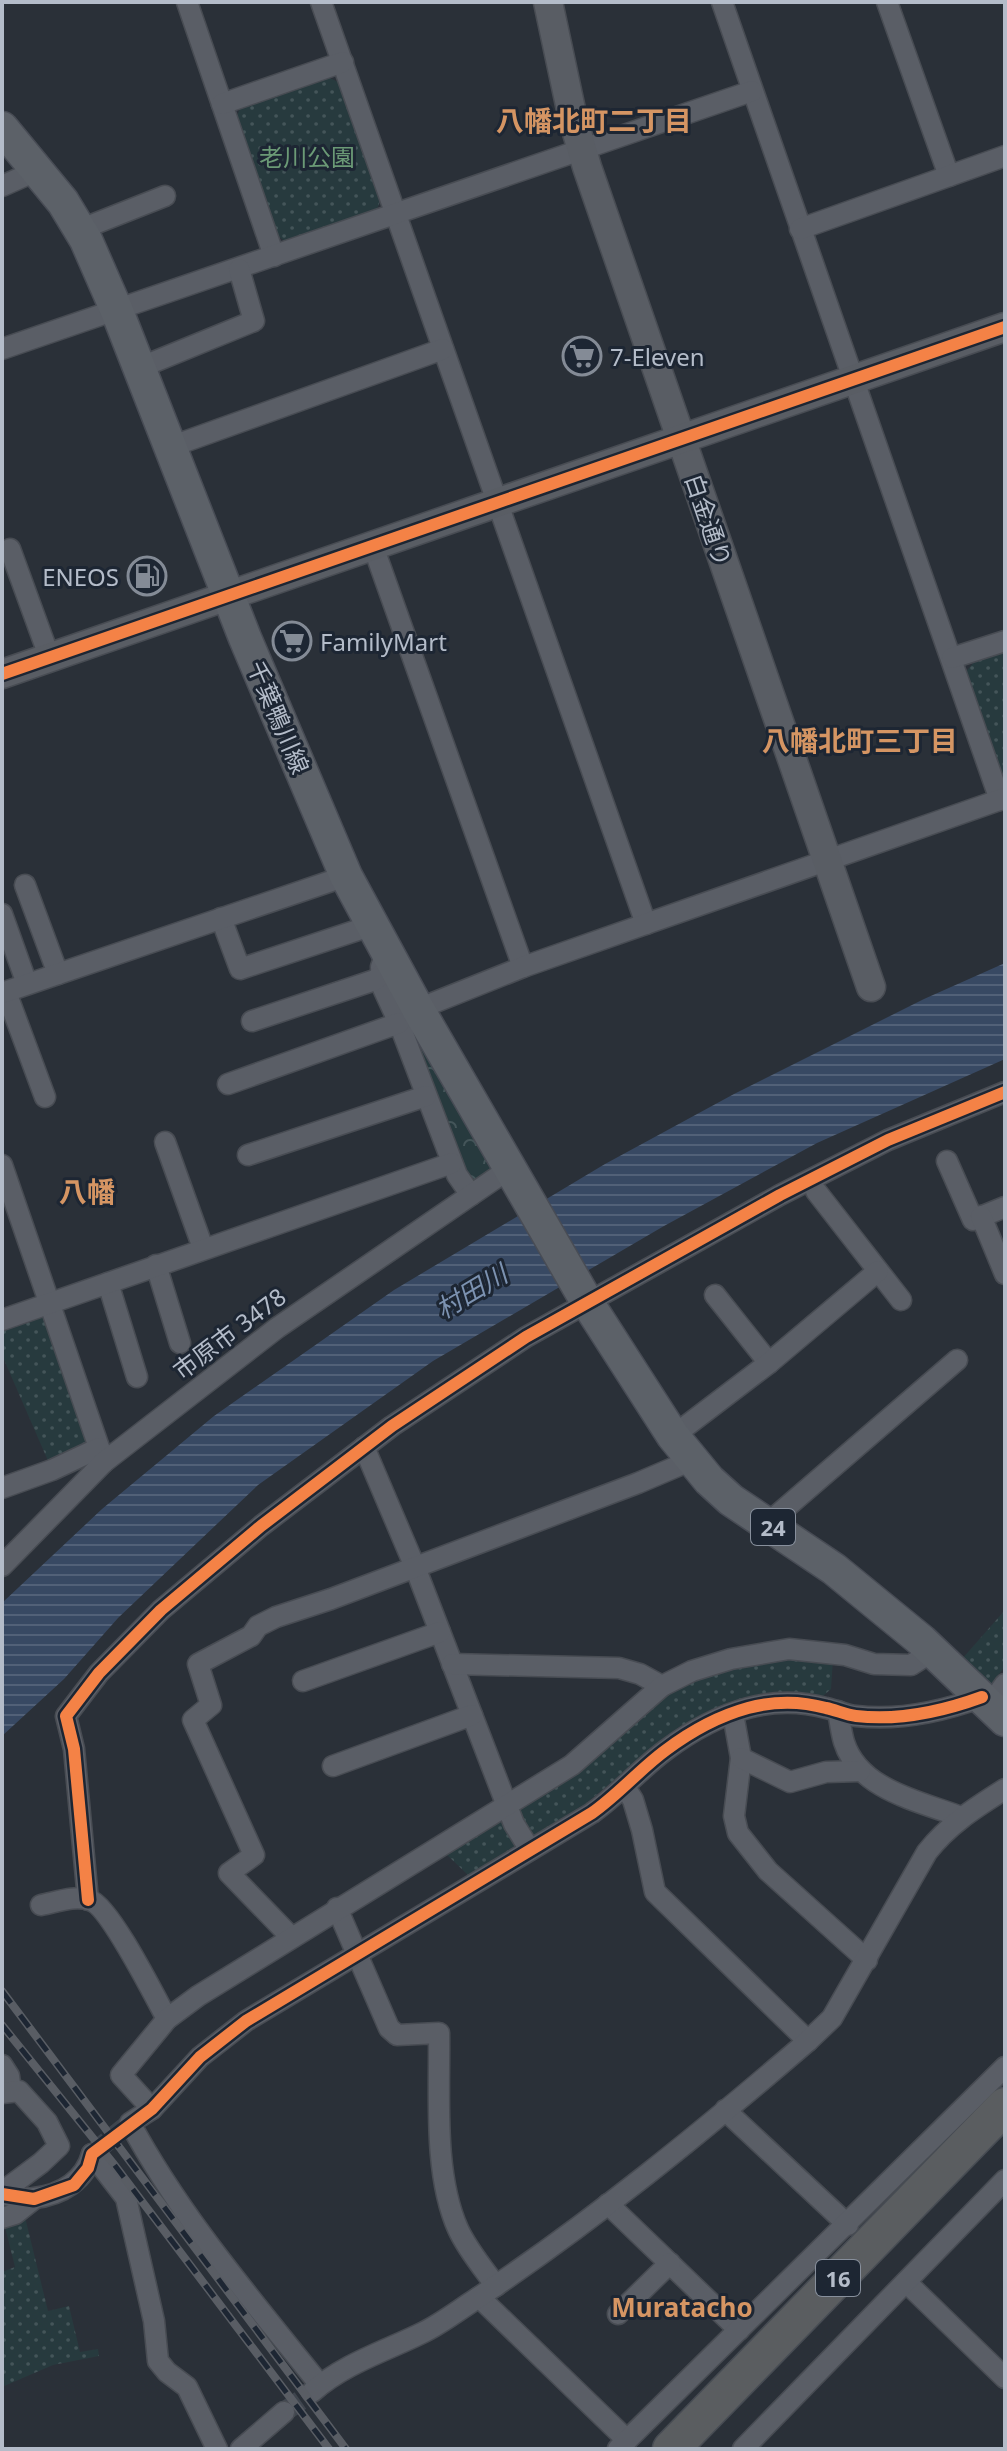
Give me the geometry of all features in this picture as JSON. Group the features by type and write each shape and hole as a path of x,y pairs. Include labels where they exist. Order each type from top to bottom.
{"highway":[{"name":"16","path":"671,2449 1005,2106"},
{"name":"16","path":"704,2449 978,2132"}],"main road":[{"name":"千葉鴨川線","path":"2,128 63,202 117,311 229,594 346,876 409,1016 513,1176 585,1299"},
{"name":"24","path":"585,1299 682,1448 731,1500 834,1569 996,1701"}],"street":[{"path":"187,2 274,256"},
{"path":"321,2 646,924"},
{"name":"白金通り","path":"548,2 573,119 871,987"},
{"path":"228,1084 409,1016 523,967 1002,799 722,2"},
{"path":"887,2 949,176"},
{"path":"222,104 343,62"},
{"path":"2,349 752,91"},
{"path":"800,229 1005,156"},
{"path":"2,186 38,170"},
{"path":"79,230 165,196"},
{"path":"139,368 254,321 239,269"},
{"path":"2,674 852,379 1004,331"},
{"path":"170,447 443,349"},
{"path":"373,546 523,967"},
{"path":"10,549 49,656"},
{"path":"952,658 1005,641"},
{"path":"45,1097 4,992 346,876"},
{"path":"25,885 58,974"},
{"path":"2,914 27,984"},
{"path":"221,918 240,969 380,950 375,980 252,1021"},
{"path":"409,1016 426,1096 452,1163 471,1195"},
{"path":"88,1900 74,1749 66,1716 99,1673 161,1610 261,1526 364,1447 585,1299 875,1147 1005,1092"},
{"path":"248,1155 426,1096"},
{"path":"165,1142 203,1248"},
{"path":"947,1161 973,1220 1005,1207"},
{"path":"2,1320 452,1163"},
{"path":"2,1165 102,1455 2,1488"},
{"name":"市原市 3478","path":"2,1566 102,1455 277,1328 471,1195 513,1176"},
{"path":"816,1191 901,1300"},
{"path":"981,1216 1005,1274"},
{"path":"156,1265 180,1343"},
{"path":"291,1937 229,1873 254,1855 193,1720 211,1705 198,1664 251,1636 258,1626 276,1617 638,1483 682,1448 769,1363 878,1271"},
{"path":"108,1283 137,1377"},
{"path":"715,1295 769,1363"},
{"path":"767,1524 957,1360"},
{"path":"364,1447 415,1567 514,1824 530,1850"},
{"path":"303,1681 440,1632"},
{"path":"152,2109 121,2075 167,2019 337,1908 572,1765 662,1686 692,1671 731,1659 789,1649 845,1655 874,1664 911,1665 933,1651"},
{"path":"452,1664 619,1668 640,1674 662,1686"},
{"path":"996,1701 886,1718 852,1716 812,1704 783,1702 748,1708 715,1720 667,1749 592,1813 246,2021 222,2038 152,2109 130,2123 156,2171 315,2389 359,2361 427,2331 488,2291 608,2204 808,2041 832,2018 927,1852 943,1832 961,1817 1005,1789"},
{"path":"838,1711 844,1745 860,1771 877,1785 961,1817"},
{"path":"733,1714 741,1758 734,1816 738,1833 768,1871 867,1960"},
{"path":"333,1766 472,1715"},
{"path":"741,1758 790,1782 826,1772 860,1771"},
{"path":"625,1787 633,1800 642,1830 655,1892 808,2041"},
{"path":"41,1905 78,1897 94,1901 110,1918 167,2019"},
{"path":"337,1908 389,2028 397,2035 439,2033 444,2187 458,2229 488,2291 623,2444 848,2225 978,2132 1005,2067"},
{"path":"2,2065 9,2076 6,2092 19,2091 47,2122 59,2146 2,2193"},
{"path":"725,2110 848,2225"},
{"path":"2,2218 15,2214 34,2199 74,2185 88,2168 92,2154 126,2198 154,2321 158,2361 187,2387 217,2449"},
{"path":"743,2449 1005,2180"},
{"path":"2,2193 34,2199"},
{"path":"608,2204 739,2330"},
{"path":"618,2314 670,2263"},
{"path":"906,2282 1005,2378"},
{"path":"241,2449 284,2412"}],"green space":[{"name":"老川公園","path":"328,77 340,83 381,199 375,214 289,244 275,234 235,121 241,106"},
{"path":"1005,651 1005,784 964,674 974,662"},
{"path":"414,1032 492,1172 477,1183 469,1175 450,1138"},
{"path":"50,1304 99,1448 52,1470 2,1355 2,1320"},
{"path":"1005,1610 1005,1666 991,1685 962,1659"},
{"path":"781,1654 833,1659 831,1689 823,1696 764,1693 711,1711 667,1737 579,1809 469,1876 443,1851 671,1685"},
{"path":"25,2217 48,2311 69,2306 80,2352 98,2349 99,2356 53,2365 2,2387 2,2272 15,2267 4,2223"}],"water":[{"name":"村田川","path":"1005,963 1005,1059 817,1143 664,1226 433,1361 258,1485 118,1618 64,1679 2,1736 2,1603 102,1509 214,1416 394,1290 605,1164 734,1094 924,999"}],"tunnel":[{"path":"92,2154 130,2123"},
{"path":"284,2412 311,2393"}],"railway":[{"path":"2,1991 346,2449"},
{"path":"2,2025 113,2163 329,2449"}],"cycle path":[{"path":"2,674 1005,327"},
{"path":"88,1900 74,1749 66,1716 99,1673 161,1610 261,1526 392,1426 526,1337 780,1195 888,1140 1005,1092"},
{"path":"2,2194 34,2199 74,2185 88,2168 92,2154 152,2109 200,2057 246,2021 592,1813 656,1757 705,1725 737,1711 768,1704 807,1704 852,1715 888,1717 935,1711 982,1697"}],"place":[{"name":"7-Eleven","path":"582,356"},
{"name":"ENEOS","path":"147,576"},
{"name":"FamilyMart","path":"292,641"}],"district":[{"name":"八幡北町二丁目","path":"594,120"},
{"name":"八幡北町三丁目","path":"860,740"},
{"name":"八幡","path":"87,1191"},
{"name":"Muratacho","path":"682,2307"}]}
